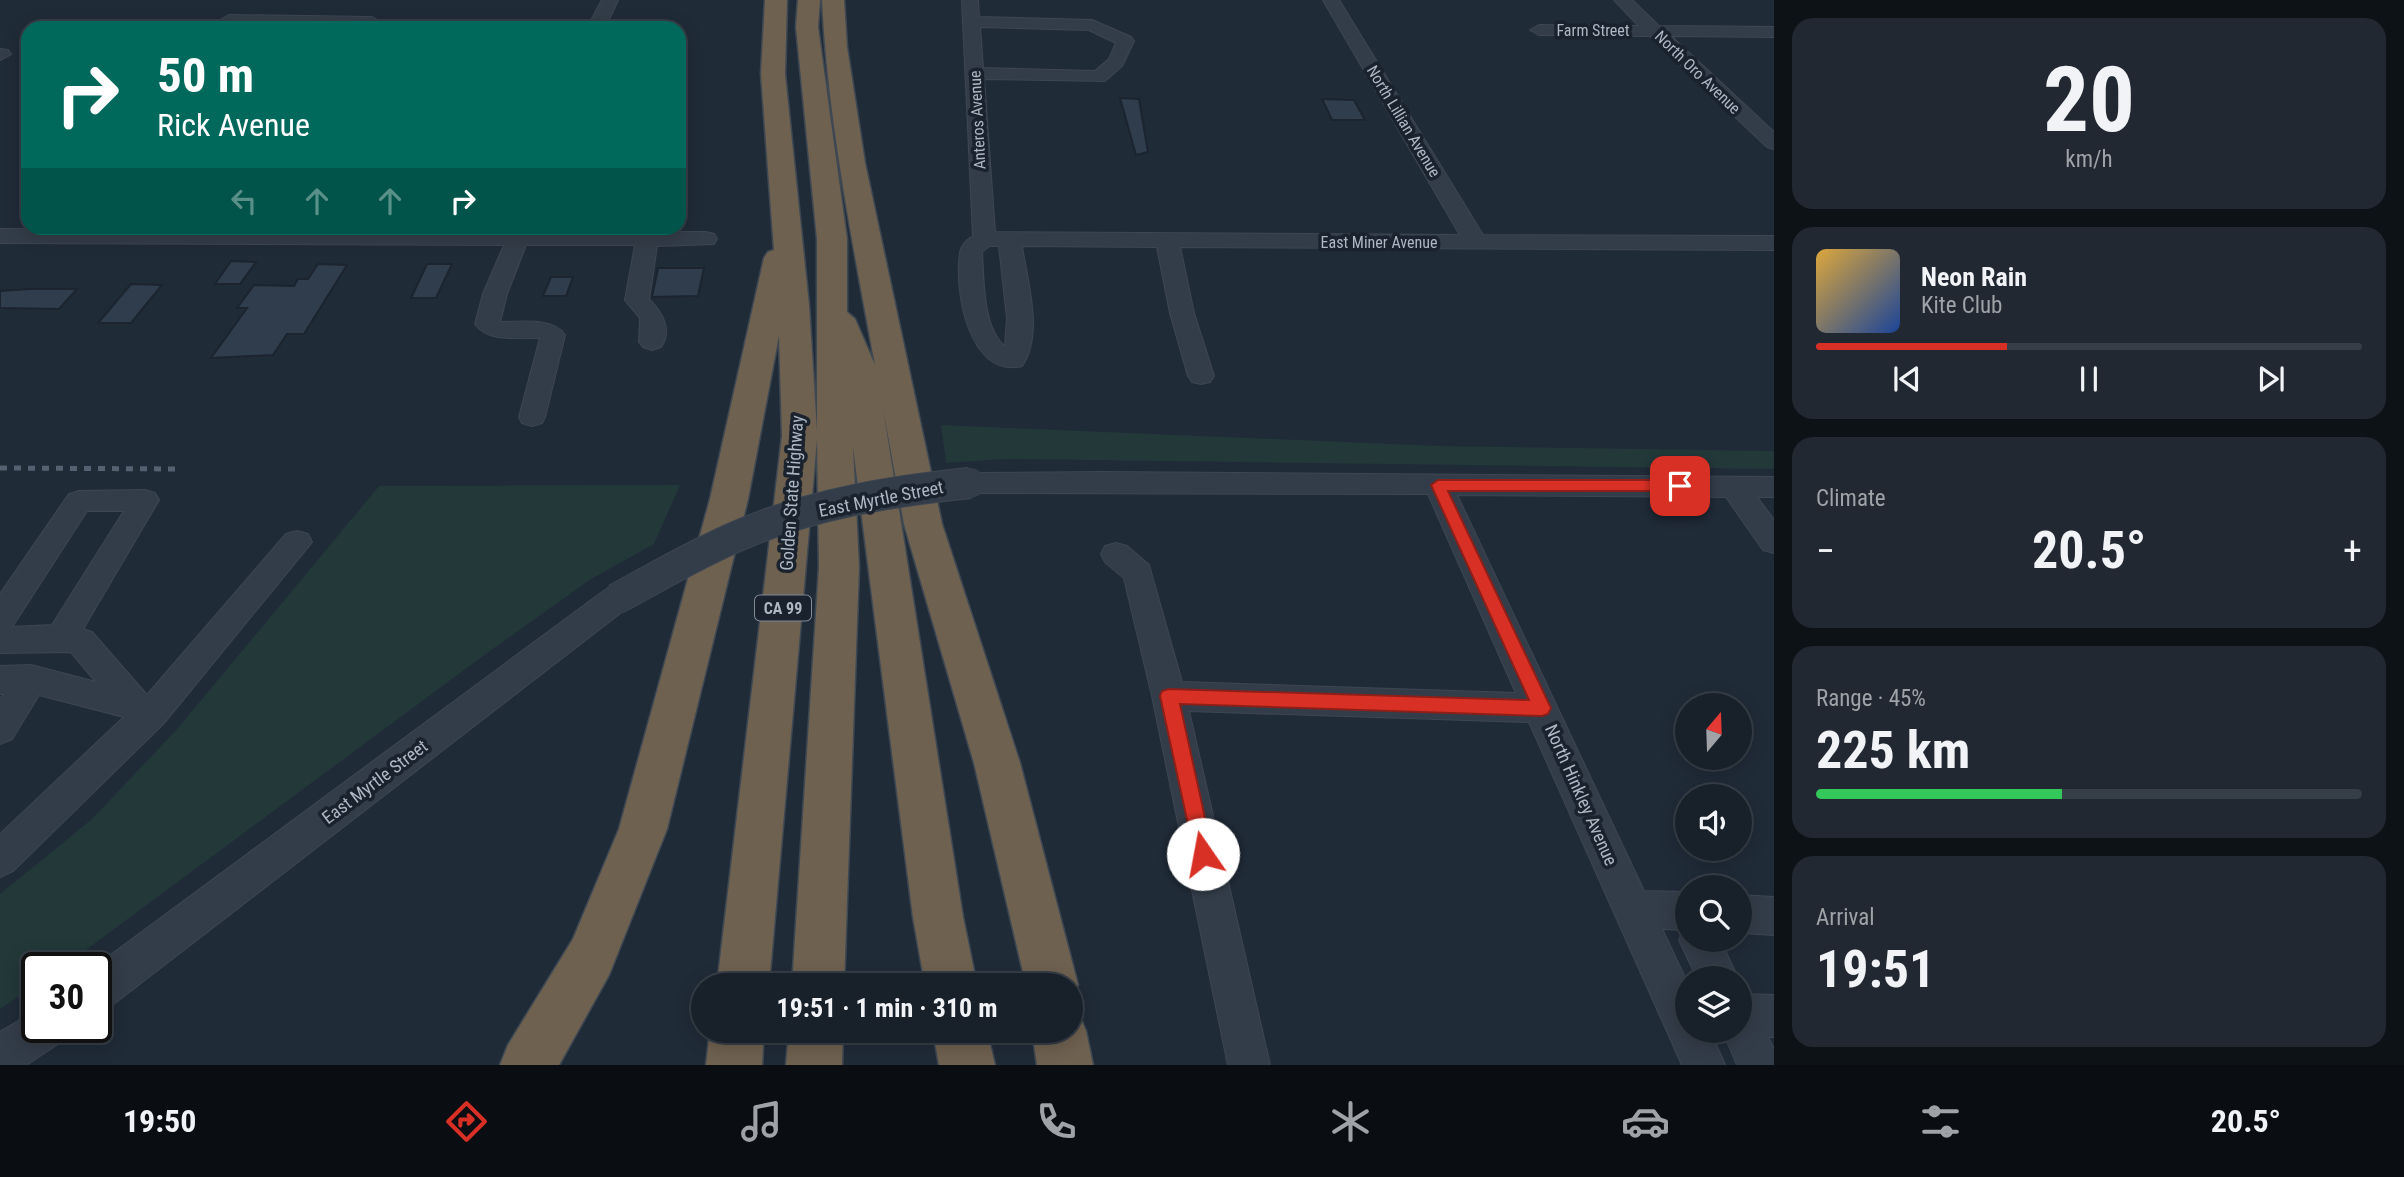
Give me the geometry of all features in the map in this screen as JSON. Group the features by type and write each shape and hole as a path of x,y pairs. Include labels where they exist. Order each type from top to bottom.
{"highway":[{"name":"Golden State Highway","path":"744,973 800,436 787,229 773,75 776,0"},
{"name":"Golden State Highway","path":"808,0 807,27 832,239 831,297 839,567 819,973"},
{"path":"833,0 836,47 852,163 923,524 997,763 1050,973"},
{"path":"528,1065 591,957 643,829 729,499 767,307 787,229"},
{"path":"831,297 860,368 911,733 949,973"},
{"path":"734,1065 736,1043"},
{"path":"814,1065 815,1043"},
{"path":"962,1043 967,1065"},
{"path":"1061,1043 1065,1065"}],"street":[{"path":"228,21 249,0"},
{"path":"600,21 610,0"},
{"name":"Anteros Avenue","path":"970,0 984,239"},
{"name":"North Lillian Avenue","path":"1331,0 1476,242"},
{"name":"North Oro Avenue","path":"1622,0 1774,143"},
{"path":"972,22 1092,24 1125,41 1124,50 1111,71 1098,77 975,74"},
{"name":"Farm Street","path":"1539,30 1774,32"},
{"path":"3,240 21,224"},
{"path":"3,240 421,235"},
{"path":"505,235 487,324 491,329 548,331 553,335 532,417"},
{"path":"533,235 706,239"},
{"path":"647,239 637,300 653,316 655,324 652,342"},
{"path":"984,239 974,245 971,252 978,317 991,351 1000,359 1013,360 1018,351 1019,327 1010,239"},
{"name":"East Miner Avenue","path":"984,239 1774,243"},
{"path":"1167,241 1182,313 1201,376"},
{"name":"East Myrtle Street","path":"112,979 616,599 701,554 760,527 896,493 970,483 1774,487"},
{"name":"North Hinkley Avenue","path":"1438,485 1675,1002"},
{"path":"1734,486 1774,542"},
{"path":"0,619 79,501 145,500 61,638"},
{"path":"0,859 297,542"},
{"path":"1116,554 1138,573 1169,696 1249,1065"},
{"path":"0,640 61,638 82,641 143,709"},
{"path":"0,729 15,680 143,709"},
{"path":"1169,696 1542,708"},
{"path":"1632,909 1675,917"},
{"path":"1752,915 1774,916"},
{"path":"1752,1015 1774,1016"},
{"path":"0,1057 21,1043"},
{"name":"North Hinkley Avenue","path":"1694,1043 1704,1065"},
{"path":"1750,1043 1759,1065"}],"green space":[{"path":"941,425 1439,446 1774,451 1774,469 1007,459 946,463"},
{"path":"680,485 654,544 591,579 479,659 83,952 21,952 21,995 0,1009 0,894 92,819 178,728 379,486"}],"building":[{"path":"1120,98 1139,99 1148,152 1136,155"},
{"path":"1322,99 1354,100 1365,120 1332,120"},
{"path":"231,261 256,262 240,284 215,284"},
{"path":"318,264 347,265 304,334 287,334 273,355 211,358 247,308 237,308 254,285 294,286 298,279 308,279"},
{"path":"427,264 452,264 436,298 411,298"},
{"path":"658,268 704,268 698,296 652,297"},
{"path":"551,277 573,277 566,296 543,296"},
{"path":"131,284 162,285 131,323 98,323"},
{"path":"77,289 59,309 0,308 0,291"}],"railway":[{"path":"0,468 182,469"}],"route":[{"path":"1203,854 1169,696 1542,708 1438,485 1680,486"}]}
